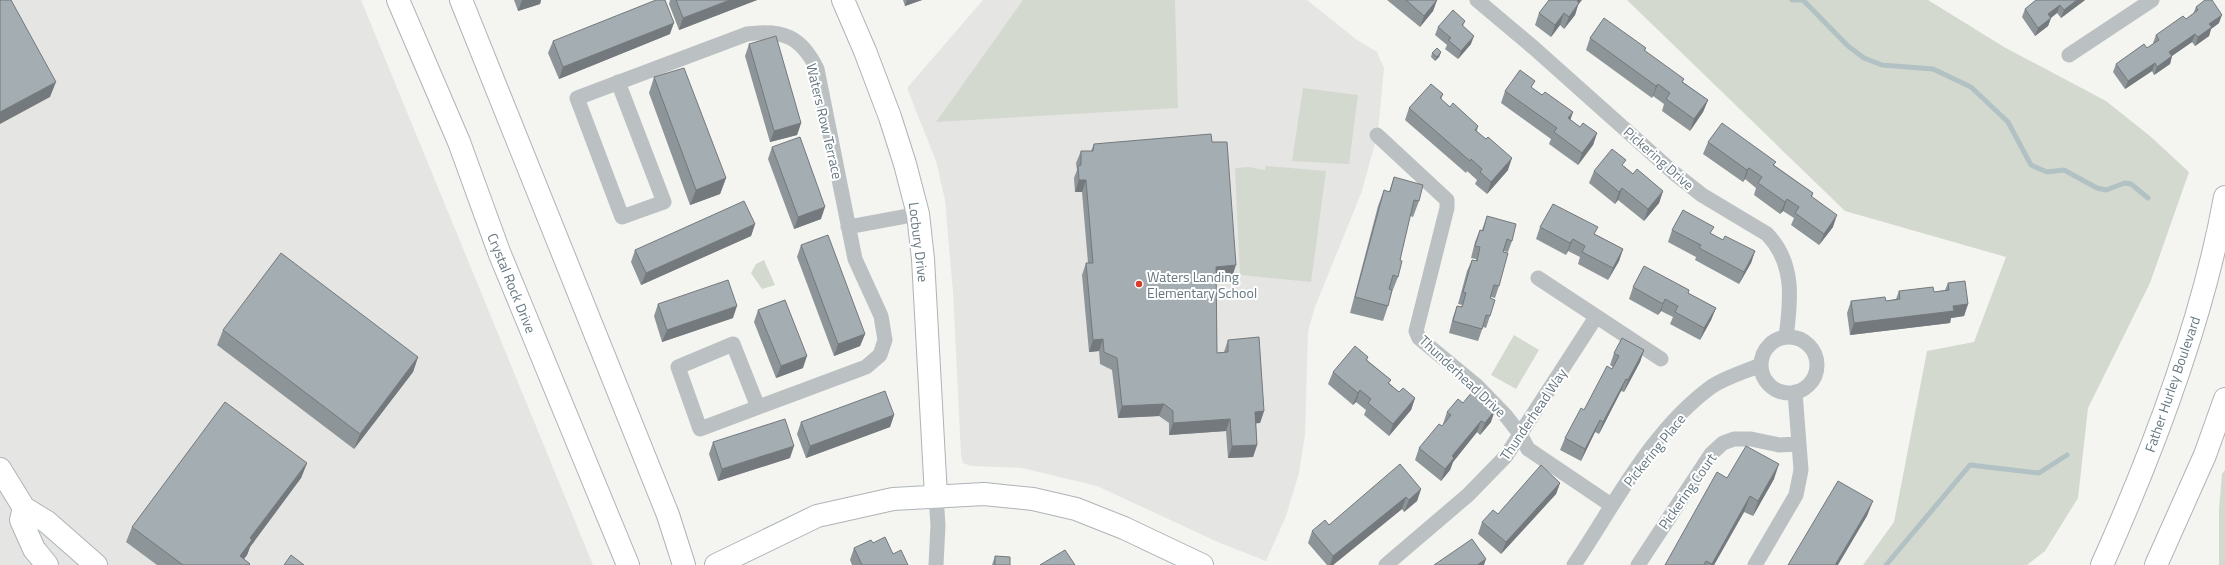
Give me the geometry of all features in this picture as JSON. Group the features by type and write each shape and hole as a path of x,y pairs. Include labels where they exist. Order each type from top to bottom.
{"main road":[{"name":"Crystal Rock Drive","path":"398,0 459,142 499,252 628,565"},
{"path":"461,0 668,515 684,565"},
{"name":"Locbury Drive","path":"843,0 865,51 890,118 905,164 918,214 923,259 936,496"},
{"name":"Father Hurley Boulevard","path":"2102,565 2162,417 2194,322 2225,197"},
{"path":"2156,565 2205,455 2225,399"},
{"path":"0,469 24,508 47,522 96,565"},
{"path":"716,565 817,516 893,499 984,494 1033,499 1076,509 1124,528 1202,565"},
{"path":"24,508 21,520 34,549 47,565"}],"street":[{"name":"Pickering Drive","path":"1477,0 1534,48 1674,173 1702,194 1767,234 1776,243 1788,270 1789,313 1786,337"},
{"path":"2069,55 2152,0"},
{"name":"Waters Row Terrace","path":"618,82 664,202 622,217 577,98 618,82 747,34 767,31 784,34 798,42 809,53 817,69 855,259 881,316 885,340 880,355 866,367 700,429 678,367 733,344 758,407"},
{"name":"Thunderhead Drive","path":"1377,135 1447,200 1447,208 1416,331 1419,338 1477,386 1520,434 1528,449 1611,505"},
{"path":"848,227 918,214"},
{"path":"1538,278 1662,359"},
{"name":"Thunderhead Way","path":"1386,565 1468,495 1506,456 1596,317"},
{"path":"1786,337 1803,341 1811,347 1816,355 1817,365 1816,374 1811,383 1804,389 1795,392 1778,391 1771,387 1762,373 1761,365 1762,357 1768,346 1778,339 1786,337"},
{"name":"Pickering Place","path":"1574,565 1611,505 1669,428 1693,402 1712,387 1731,376 1761,365"},
{"path":"1754,565 1796,495 1801,470 1797,444 1795,392"},
{"name":"Pickering Court","path":"1638,565 1707,460 1723,442 1734,439 1745,439 1779,445 1797,444"},
{"path":"936,496 938,525 936,565"}],"shaded area":[{"path":"0,0 361,0 593,565 0,565"},
{"name":"Waters Landing Elementary School","path":"983,0 1307,0 1357,40 1377,52 1384,68 1378,132 1362,191 1315,307 1308,331 1305,435 1299,473 1286,516 1266,561 1220,543 1097,486 1022,468 971,466 963,463 961,455 953,292 945,200 936,161 907,88"},
{"path":"1023,0 1175,0 1178,108 936,122"},
{"path":"1627,0 1928,0 2004,47 2106,101 2150,136 2189,172 2150,283 2088,408 2078,498 2045,551 2027,565 1863,565 1894,522 1927,351 1974,342 2006,257 1845,211"},
{"path":"1303,88 1358,95 1349,164 1292,161"},
{"path":"1266,166 1326,171 1311,282 1240,275 1235,168 1249,167 1265,170"},
{"path":"764,260 775,285 762,289 751,273 756,264"},
{"path":"1514,335 1539,350 1516,389 1491,375"},
{"path":"2225,470 2225,565 2219,565 2219,509 2222,474"}],"building":[{"path":"0,0 11,0 56,82 0,112"},
{"path":"656,0 665,0 674,23 563,67 553,41"},
{"path":"676,0 730,0 683,18"},
{"path":"1406,0 1437,0 1424,16"},
{"path":"1549,0 1578,0 1577,1 1579,3 1569,17 1564,13 1555,25 1539,13"},
{"path":"2036,0 2077,0 2064,10 2060,5 2048,14 2051,18 2038,28 2025,9"},
{"path":"2205,0 2212,0 2222,15 2209,24 2212,27 2198,37 2195,34 2169,52 2172,56 2157,67 2155,63 2128,81 2116,64 2144,44 2147,48 2159,40 2156,35 2183,16 2186,19 2198,10 2196,7"},
{"path":"1453,10 1465,21 1462,25 1474,36 1461,51 1448,40 1451,38 1438,27"},
{"path":"1604,18 1646,48 1644,50 1684,79 1682,82 1708,100 1694,119 1666,99 1670,93 1658,84 1656,86 1590,38"},
{"path":"776,36 801,123 774,131 749,44"},
{"path":"1437,48 1441,52 1437,57 1432,53"},
{"path":"684,68 726,178 696,190 654,77"},
{"path":"1520,70 1535,81 1531,87 1542,95 1545,92 1573,112 1568,118 1580,127 1583,123 1597,133 1582,153 1554,132 1557,128 1505,91"},
{"path":"1431,84 1443,94 1440,98 1450,107 1453,103 1478,126 1475,130 1486,139 1488,137 1512,158 1491,182 1480,172 1482,169 1471,159 1470,161 1409,108"},
{"path":"1722,123 1776,162 1773,165 1813,193 1811,196 1837,215 1824,234 1795,213 1799,207 1787,199 1785,202 1758,183 1762,177 1749,168 1747,170 1708,142"},
{"path":"1211,134 1212,142 1227,142 1236,265 1216,267 1217,353 1228,352 1228,340 1259,337 1264,411 1255,412 1257,445 1232,446 1230,419 1173,423 1173,411 1164,404 1122,406 1117,358 1104,352 1103,339 1093,340 1086,263 1093,263 1086,180 1079,180 1078,166 1081,165 1081,151 1093,151 1094,144"},
{"path":"800,137 825,207 798,217 772,147"},
{"path":"1612,149 1626,160 1622,165 1633,174 1637,169 1663,191 1648,209 1622,188 1619,192 1594,171"},
{"path":"1394,177 1423,185 1419,201 1414,200 1400,260 1402,261 1398,277 1393,275 1389,289 1392,290 1388,306 1355,297 1384,190 1390,192"},
{"path":"744,201 755,224 646,273 635,250"},
{"path":"1553,204 1598,227 1594,234 1623,249 1613,268 1582,252 1585,246 1573,239 1570,243 1540,227"},
{"path":"1683,210 1714,227 1710,233 1723,240 1725,236 1755,251 1744,272 1699,248 1701,245 1672,230"},
{"path":"1487,216 1516,224 1512,241 1507,239 1503,252 1508,253 1499,286 1494,285 1490,298 1495,300 1490,316 1486,315 1482,329 1453,321 1457,306 1462,307 1466,293 1463,292 1472,260 1477,261 1480,247 1475,246 1480,230 1483,231"},
{"path":"828,235 865,334 838,344 801,245"},
{"path":"281,253 418,357 360,434 223,330"},
{"path":"1644,266 1689,290 1688,293 1716,308 1704,328 1675,312 1678,306 1665,299 1663,304 1633,287"},
{"path":"728,280 737,306 667,330 658,304"},
{"path":"1965,281 1968,304 1953,306 1954,311 1854,323 1851,301 1885,297 1886,301 1900,299 1899,291 1933,287 1934,292 1949,290 1948,283"},
{"path":"785,300 807,356 781,366 758,310"},
{"path":"1622,338 1644,350 1628,380 1626,379 1603,422 1600,420 1585,449 1565,438 1581,408 1584,410 1607,366 1612,369 1619,356 1614,353"},
{"path":"1355,346 1368,357 1366,360 1391,380 1388,383 1399,392 1403,388 1415,398 1393,424 1368,403 1371,399 1360,390 1358,393 1333,372"},
{"path":"885,391 894,415 810,446 801,422"},
{"path":"1472,392 1495,410 1485,423 1481,421 1452,456 1454,458 1445,469 1419,448 1439,424 1442,426 1451,415 1447,412 1458,399 1463,403"},
{"path":"225,402 307,463 250,538 252,540 240,556 250,564 249,565 183,565 132,527"},
{"path":"785,419 794,446 722,469 713,442"},
{"path":"1746,446 1779,464 1758,501 1750,496 1712,564 1706,561 1704,565 1665,565 1717,472 1727,478"},
{"path":"1400,464 1421,489 1409,500 1406,497 1333,556 1312,531 1325,520 1329,525"},
{"path":"1541,465 1560,483 1506,542 1482,522 1493,510 1498,514"},
{"path":"1838,481 1873,501 1835,565 1788,565"},
{"path":"885,537 893,554 901,550 908,565 862,565 854,548 871,540 873,543"},
{"path":"1472,539 1486,559 1477,565 1434,565"},
{"path":"1065,550 1075,565 1040,565"},
{"path":"291,555 304,565 284,565"},
{"path":"995,556 1010,557 1010,565 995,565"}],"waterway":[{"path":"1792,0 1803,0 1848,46 1864,58 1882,65 1933,69 1971,87 2008,122 2031,165 2047,172 2064,170 2097,188 2106,190 2125,183 2131,184 2148,198"},
{"path":"1886,565 1970,465 2039,473 2067,455"}],"place":[{"name":"Waters Landing Elementary School","path":"1139,284"}]}
